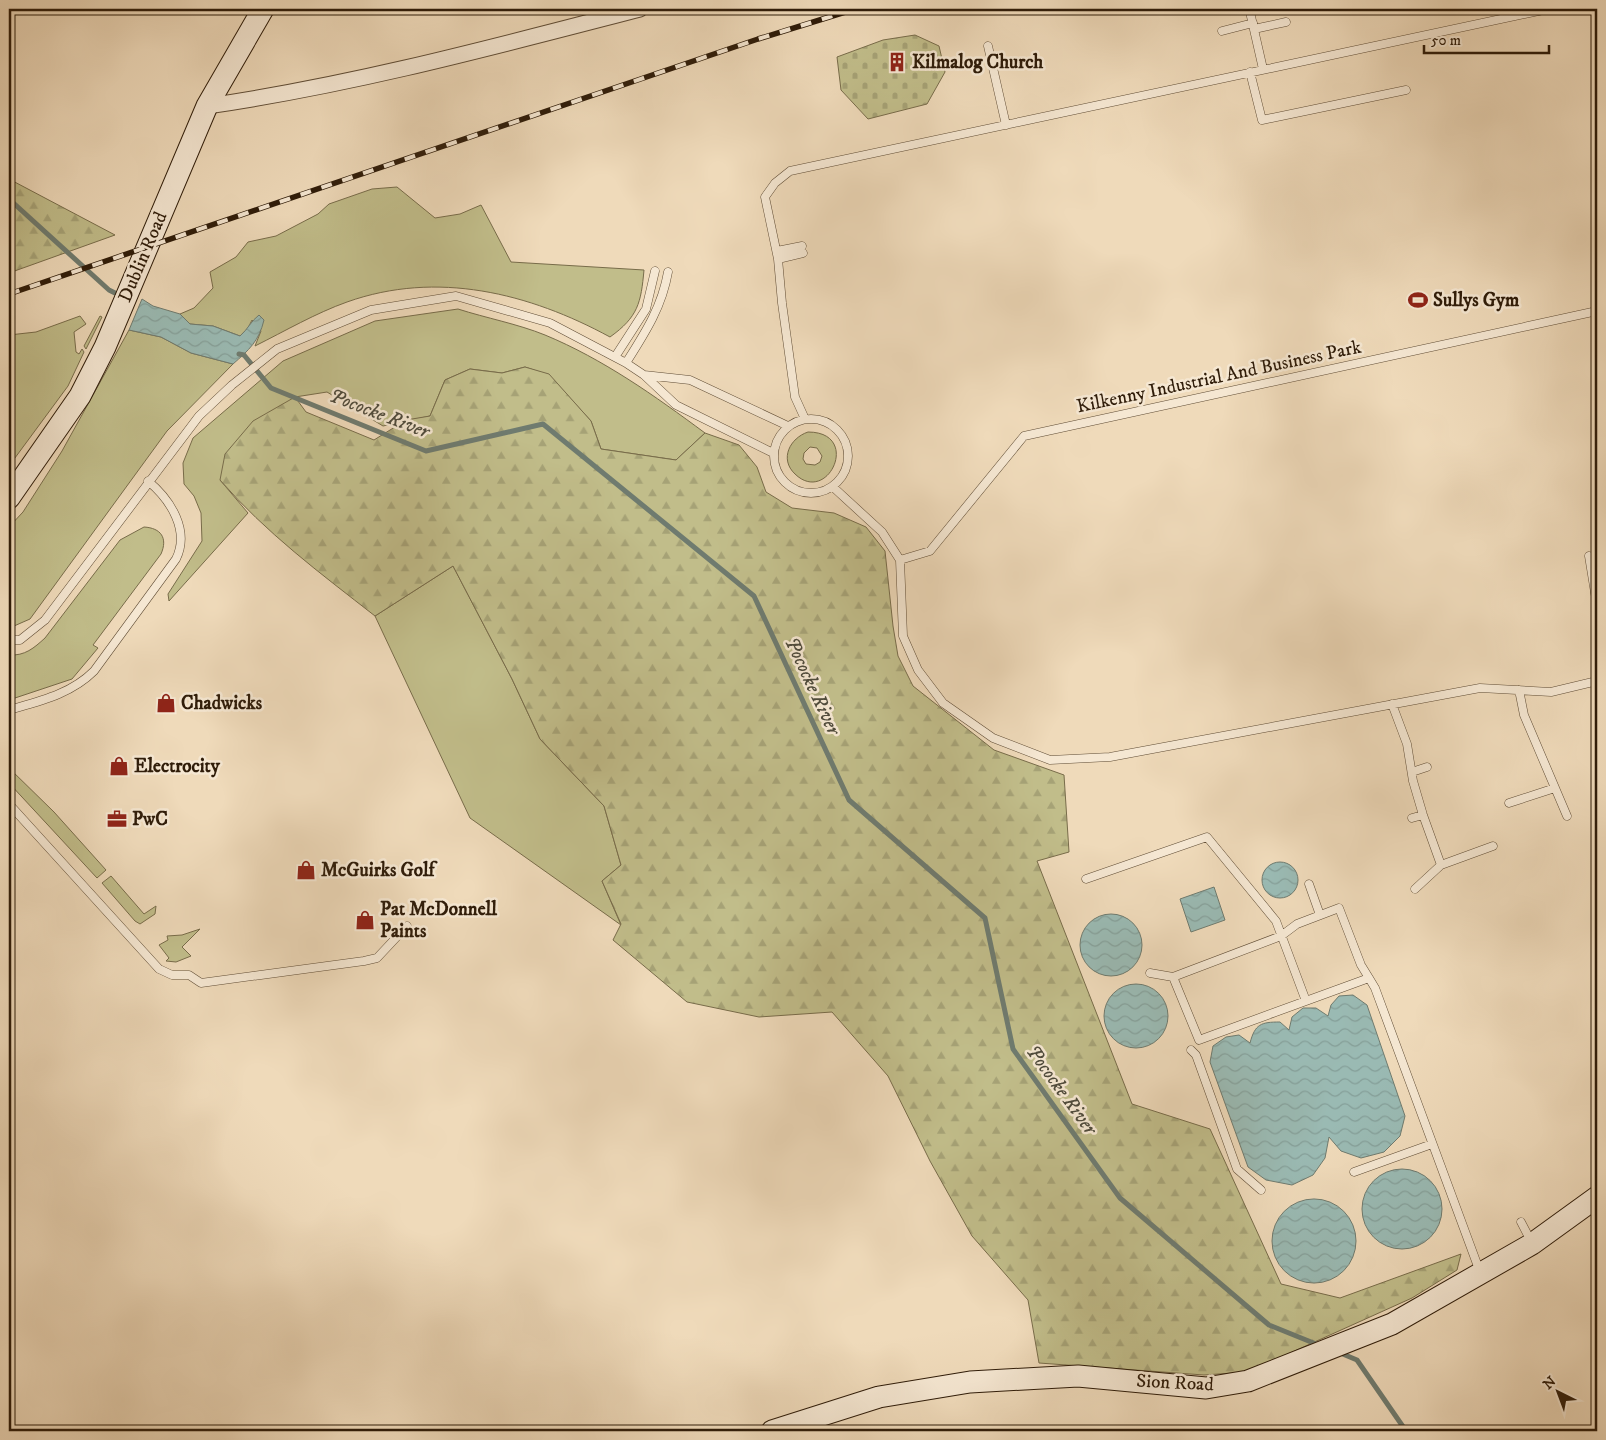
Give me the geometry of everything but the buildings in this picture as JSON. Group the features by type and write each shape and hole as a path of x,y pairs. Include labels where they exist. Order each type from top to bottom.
{"street":[{"name":"Dublin Road","path":"9,498 80,396 105,347 207,106 263,9"},
{"path":"207,106 271,97 497,46 640,9"},
{"name":"Sion Road","path":"772,1431 879,1397 970,1382 1078,1376 1206,1388 1248,1381 1392,1324 1532,1244 1597,1197"}],"lane":[{"path":"805,419 795,397 782,303 778,255 765,197 775,183 790,171 1527,11 1548,9"},
{"path":"1250,12 1263,69"},
{"path":"1222,31 1286,22"},
{"path":"988,46 1006,125"},
{"path":"1250,72 1262,120 1406,90"},
{"path":"778,255 802,249"},
{"path":"615,357 646,309 655,271"},
{"path":"626,363 657,312 664,293 668,272"},
{"path":"9,640 20,640 45,620 148,481 199,416 232,385 277,349 371,310 456,296 550,323 626,363 644,376 676,405 773,453"},
{"name":"Kilkenny Industrial And Business Park","path":"900,560 930,551 1024,436 1597,311"},
{"path":"644,376 690,380 788,426"},
{"path":"805,419 818,419 830,423 839,431 846,442 848,454 847,467 842,478 833,487 822,492 810,494 792,489 779,477 774,466 773,453 775,443 788,426 805,419"},
{"path":"9,710 65,693 84,681 94,671 176,560 182,548 183,538 180,526 162,496 148,481"},
{"path":"833,487 882,532 900,560 903,636 918,670 943,703 993,738 1050,760 1110,757 1480,688 1551,692 1597,681"},
{"path":"1589,556 1597,604"},
{"path":"1519,690 1524,715 1567,816"},
{"path":"1392,704 1407,744 1423,815 1441,865"},
{"path":"1412,772 1427,767"},
{"path":"1509,803 1555,788"},
{"path":"9,804 159,969 168,974 189,975 201,983 364,961 377,958 406,926"},
{"path":"1412,818 1423,815"},
{"path":"1086,879 1208,837 1276,921 1306,1001"},
{"path":"1415,889 1441,865 1493,846"},
{"path":"1309,884 1320,915"},
{"path":"1150,973 1173,977 1282,936 1296,924 1339,908 1361,965 1375,988 1480,1274"},
{"path":"1173,977 1199,1040"},
{"path":"1182,1053 1192,1050 1199,1040 1369,978"},
{"path":"1192,1050 1196,1055 1236,1169 1261,1190"},
{"path":"1354,1172 1432,1144"},
{"path":"1521,1222 1532,1244"}],"green space":[{"path":"915,35 939,46 945,72 927,104 868,119 841,90 837,57 883,40"},
{"path":"9,179 115,235 9,273"},
{"path":"397,187 435,218 460,214 481,205 511,262 644,270 639,300 632,316 627,323 610,337 547,308 515,298 482,291 448,287 415,288 381,293 335,306 255,346 261,331 252,320 248,328 240,336 213,326 190,324 180,314 194,308 213,288 210,272 236,257 248,242 276,236 318,214 329,204 372,189"},
{"path":"458,309 545,335 587,355 628,379 705,433 676,460 601,449 591,421 549,375 525,367 502,373 470,369 445,380 430,416 383,426 327,392 295,397 220,480 248,513 169,601 168,594 202,541 201,513 194,496 184,484 183,463 193,438 283,361 375,321"},
{"path":"80,316 86,324 74,332 76,352 79,354 82,349 84,352 68,386 9,466 9,335 36,332"},
{"path":"100,316 102,317 86,349 84,346"},
{"path":"129,330 161,337 191,353 233,364 167,431 30,619 14,626 9,626 9,527 23,512 62,451"},
{"path":"525,367 549,374 591,421 601,449 676,460 705,433 739,445 757,467 766,492 792,508 834,513 866,527 885,551 898,656 913,686 994,750 1064,775 1069,852 1037,861 1132,1104 1210,1129 1281,1284 1340,1298 1461,1254 1457,1270 1412,1298 1248,1372 1204,1375 1039,1363 1028,1300 972,1236 930,1161 888,1076 832,1012 759,1017 687,1002 613,940 621,924 602,881 621,865 604,806 540,739 512,679 453,566 375,616 275,535 220,480 225,454 253,421 295,397 306,412 374,440 406,420 430,416 445,380 470,369 502,373"},
{"path":"808,432 824,435 833,443 836,454 834,465 828,475 819,481 807,481 795,474 790,468 787,456 789,450 796,439","holes":["810,447 817,448 822,456 820,462 815,465 806,464 803,459 804,453"]},
{"path":"144,527 155,529 162,535 164,543 161,554 93,645 98,648 72,679 9,700 9,655 25,653 45,638 120,540"},
{"path":"453,566 512,679 540,739 604,806 621,865 602,881 621,925 470,818 375,616"},
{"path":"9,768 54,812 106,870 97,878 9,783"},
{"path":"111,876 144,914 156,906 155,914 140,924 135,921 102,883"},
{"path":"200,929 182,947 191,956 176,962 166,961 169,958 159,945 168,940 167,936 182,935"}],"water":[{"path":"142,299 153,306 180,314 190,324 213,326 240,336 259,315 264,320 253,345 233,364 191,353 161,337 129,330"},
{"path":"1280,862 1287,863 1293,867 1297,873 1297,887 1293,893 1287,897 1280,898 1273,897 1267,893 1263,887 1262,880 1263,873 1267,867 1273,863"},
{"path":"1214,887 1225,920 1191,932 1180,899"},
{"path":"1111,914 1128,919 1133,923 1137,928 1142,945 1137,962 1133,967 1128,971 1111,976 1094,971 1089,967 1085,962 1080,945 1085,928 1089,923 1094,919"},
{"path":"1136,984 1154,990 1162,998 1168,1016 1162,1034 1154,1042 1136,1048 1118,1042 1110,1034 1104,1016 1110,998 1118,990"},
{"path":"1353,995 1367,1005 1405,1116 1400,1136 1384,1152 1361,1158 1341,1151 1329,1137 1325,1158 1313,1175 1292,1185 1266,1180 1248,1167 1210,1062 1213,1046 1226,1037 1239,1035 1250,1043 1254,1032 1263,1024 1280,1022 1289,1030 1292,1017 1303,1008 1316,1008 1328,1016 1331,1005 1339,996"},
{"path":"1402,1169 1417,1172 1430,1181 1439,1194 1442,1209 1439,1224 1430,1237 1417,1246 1402,1249 1387,1246 1374,1237 1365,1224 1362,1209 1365,1194 1374,1181 1387,1172"},
{"path":"1314,1199 1330,1202 1344,1211 1353,1225 1356,1241 1353,1257 1344,1271 1330,1280 1314,1283 1298,1280 1284,1271 1275,1257 1272,1241 1275,1225 1284,1211 1298,1202"}],"waterway":[{"name":"Pococke River","path":"9,199 109,290 121,296"},
{"name":"Pococke River","path":"239,354 244,355 271,388 426,451 543,424 754,596 849,800 985,918 1013,1049 1120,1198 1269,1325 1321,1346"},
{"name":"Pococke River","path":"1338,1352 1357,1360 1406,1431"}],"railway":[{"path":"9,294 758,39 855,9"}],"place":[{"name":"Kilmalog Church","path":"897,62"},
{"name":"Sullys Gym","path":"1418,300"},
{"name":"Chadwicks","path":"166,703"},
{"name":"Electrocity","path":"119,766"},
{"name":"PwC","path":"117,819"},
{"name":"McGuirks Golf","path":"306,870"},
{"name":"Pat McDonnell Paints","path":"365,920"}]}
